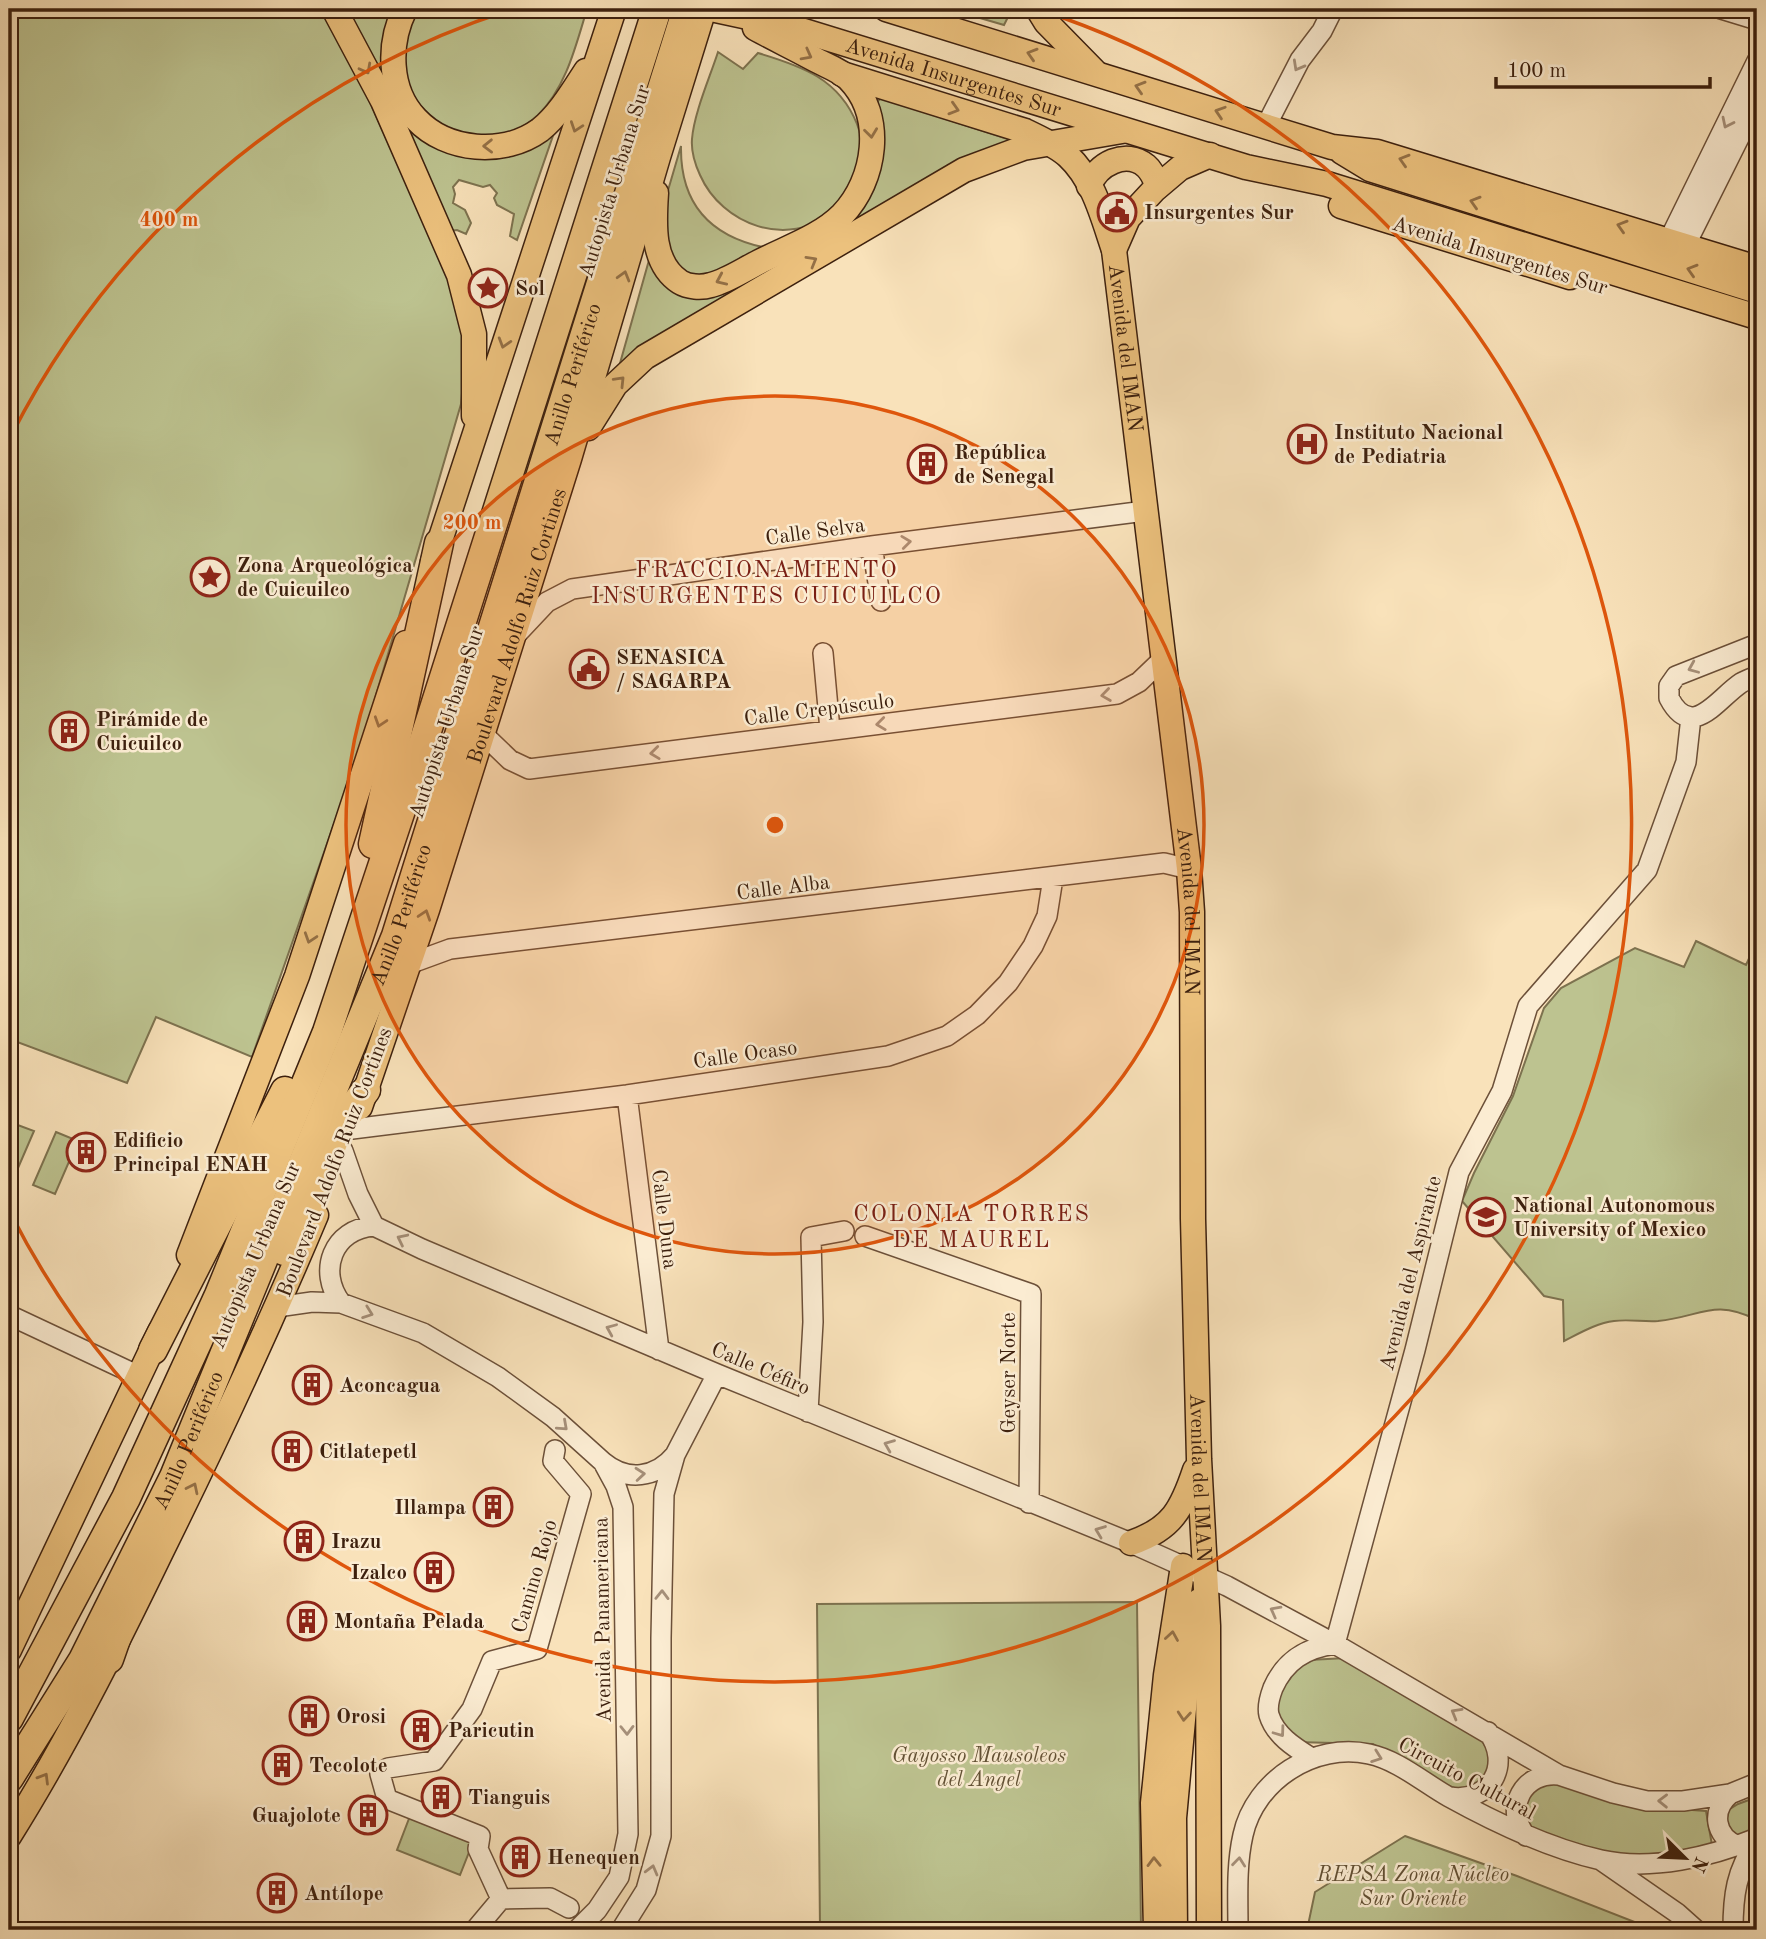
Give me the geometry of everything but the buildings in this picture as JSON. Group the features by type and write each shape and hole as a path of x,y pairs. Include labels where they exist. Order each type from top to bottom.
{"highway":[{"name":"Anillo Periférico","path":"9,1693 64,1594 160,1405 321,1009 362,897 401,756 689,14"},
{"name":"Anillo Periférico","path":"9,1778 83,1660 174,1477 396,936 689,14"},
{"name":"Autopista Urbana Sur","path":"9,1718 126,1498 219,1295 327,1032 418,758 689,14"},
{"name":"Autopista Urbana Sur","path":"9,1756 79,1627 182,1423 294,1167 383,921 440,746 625,143 689,14"},
{"path":"362,897 439,543"},
{"path":"153,1350 294,1073"},
{"path":"212,1385 231,1359 260,1294 303,1216 341,1123 366,1090"},
{"path":"109,1659 174,1477"}],"main road":[{"path":"334,9 383,101 459,275 474,334 474,439"},
{"path":"405,9 395,33 393,56 395,76 404,100 416,119 425,127 468,146 508,145 541,129 567,100 604,40"},
{"name":"Avenida Insurgentes Sur","path":"886,9 1332,147 1377,152 1757,268"},
{"path":"1038,9 1046,22 1097,74"},
{"path":"9,1650 153,1350 297,976 613,12"},
{"name":"Avenida Insurgentes Sur","path":"689,14 781,24 1210,155 1246,167 1323,200 1757,335"},
{"name":"Avenida del IMAN","path":"689,14 842,74 1025,131 1048,142 1068,156 1089,186 1099,205 1114,250 1188,858 1192,912 1193,1219 1199,1459 1207,1577 1209,1930"},
{"name":"Boulevard Adolfo Ruiz Cortines","path":"9,1836 109,1659 204,1466 277,1307 366,1090 483,734 569,458 658,157 689,14"},
{"path":"658,157 655,219 661,262 681,282 698,286 720,282 831,225 845,212 858,193 870,163 871,126 856,89 842,74"},
{"path":"569,458 615,386 645,357 964,170 1014,151 1048,142 1128,130"},
{"name":"Avenida Insurgentes Sur","path":"1332,147 1370,169 1757,291"},
{"name":"Avenida del IMAN","path":"1114,250 1128,218 1158,186 1180,168 1210,155"},
{"path":"1089,186 1092,177 1101,167 1120,159 1146,165 1158,186"},
{"name":"Avenida Insurgentes Sur","path":"1246,167 1327,184 1757,317"},
{"path":"1131,1543 1149,1537 1174,1517 1185,1498 1199,1459"},
{"path":"1156,1930 1153,1803 1166,1675 1183,1566"},
{"name":"Avenida del IMAN","path":"1175,1930 1174,1818 1192,1622 1207,1577"}],"street":[{"path":"1266,126 1300,60 1322,30 1333,9"},
{"path":"1721,9 1757,20"},
{"path":"1677,243 1757,61"},
{"path":"1677,243 1757,102"},
{"name":"Calle Selva","path":"511,640 539,609 572,589 872,546 1145,511"},
{"path":"872,546 881,601"},
{"path":"1757,644 1676,676 1670,686 1669,698 1680,713 1691,717 1705,714 1742,682 1757,676"},
{"path":"823,653 830,730"},
{"name":"Calle Crepúsculo","path":"483,734 510,760 529,769 1117,694 1139,682 1162,660"},
{"name":"Avenida del Aspirante","path":"1335,1644 1415,1350 1459,1172 1502,1091 1528,1006 1647,870 1686,762 1691,717"},
{"name":"Calle Alba","path":"409,964 450,949 1053,878 1188,858"},
{"name":"Calle Ocaso","path":"347,1140 888,1056 947,1037 977,1015 1008,983 1033,946 1046,916 1053,878"},
{"name":"Calle Duna","path":"627,1095 659,1350"},
{"path":"341,1303 335,1295 329,1276 331,1256 348,1234 374,1226 358,1194 347,1140"},
{"name":"Calle Céfiro","path":"374,1226 422,1250 659,1350 1131,1543 1207,1577"},
{"path":"808,1412 813,1322 811,1237 844,1231"},
{"name":"Geyser Norte","path":"865,1236 1031,1294 1029,1503"},
{"name":"Avenida Panamericana","path":"277,1307 312,1302 341,1303 423,1333 498,1377 553,1416 603,1462 616,1486 623,1507 628,1833 619,1877 597,1910 577,1930"},
{"path":"9,1315 139,1376"},
{"path":"621,1930 646,1890 661,1836 660,1672 664,1494 675,1455 717,1374"},
{"name":"Camino Rojo","path":"502,1899 478,1849 480,1836 387,1798 380,1774 388,1768 433,1761 472,1709 492,1661 537,1648 581,1494 553,1461 555,1450"},
{"path":"603,1462 624,1474 640,1475 656,1471 675,1455"},
{"path":"1207,1577 1335,1644 1559,1775"},
{"path":"626,1636 635,1645 648,1648 661,1638"},
{"path":"1310,1757 1291,1746 1278,1731 1269,1714 1270,1695 1280,1672 1294,1658 1318,1646 1335,1644"},
{"path":"626,1679 641,1665 653,1667 660,1672"},
{"path":"1449,1797 1474,1796 1493,1781 1499,1755 1488,1732"},
{"name":"Circuito Cultural","path":"1238,1930 1239,1860 1244,1832 1256,1805 1274,1783 1310,1757 1347,1752 1371,1754 1526,1836 1601,1860 1634,1864 1690,1859 1751,1842"},
{"path":"1526,1836 1517,1821 1518,1797 1522,1789 1535,1778 1551,1774 1647,1801 1683,1801 1730,1794 1757,1783"},
{"path":"1730,1794 1721,1803 1717,1821 1726,1839 1751,1842 1737,1878 1733,1899 1733,1930"},
{"path":"1601,1860 1677,1913 1696,1930"},
{"path":"475,1930 502,1899 550,1898 569,1908"}],"green space":[{"name":"Zona Arqueológica de Cuicuilco","path":"9,9 325,9 361,82 457,297 467,339 461,404 360,750 252,1057 156,1017 127,1083 12,1040 9,1047"},
{"path":"346,9 395,9 383,52 447,148 557,124 517,240 510,236 514,214 497,205 494,198 497,193 490,185 483,187 459,180 453,187 453,203 465,210 471,223 466,234 457,230 449,231"},
{"path":"414,9 587,9 569,65 548,104 518,129 496,137 474,137 453,131 435,120 419,104 408,84 402,55"},
{"path":"949,9 1012,9 1004,25"},
{"path":"718,52 743,69 758,53 790,63 817,77 840,96 857,124 862,146 856,173 833,212 815,223 796,229 777,230 740,218 724,207 710,192 700,175 692,139 699,107"},
{"path":"881,98 1017,142 617,374 651,253 695,292 850,219 877,102"},
{"path":"681,146 686,185 703,215 730,236 767,248 716,274 701,277 682,271 670,258 664,204"},
{"path":"1696,941 1746,965 1757,941 1757,1320 1729,1310 1707,1311 1658,1321 1608,1322 1564,1341 1563,1300 1544,1296 1462,1201 1513,1096 1544,1008 1561,988 1635,948 1684,967"},
{"path":"15,1124 34,1131 15,1175 9,1173 9,1139"},
{"path":"56,1132 78,1141 55,1194 33,1185"},
{"name":"Gayosso Mausoleos del Angel","path":"1137,1602 1141,1930 820,1930 817,1604"},
{"path":"1346,1658 1479,1736 1494,1760 1481,1782 1463,1792 1427,1776 1373,1744 1295,1742 1282,1725 1276,1707 1283,1681 1309,1660"},
{"path":"1549,1781 1665,1808 1706,1811 1712,1845 1673,1853 1633,1855 1612,1853 1541,1834 1530,1827 1524,1807 1527,1797"},
{"path":"1757,1797 1757,1828 1738,1840 1726,1826 1725,1812"},
{"path":"410,1816 473,1842 460,1875 397,1850"},
{"name":"REPSA Zona Núcleo Sur Oriente","path":"1405,1836 1655,1930 1307,1930 1315,1892"}],"place":[{"name":"Insurgentes Sur","path":"1117,212"},
{"name":"Sol","path":"488,288"},
{"name":"Instituto Nacional de Pediatria","path":"1307,444"},
{"name":"República de Senegal","path":"927,464"},
{"name":"Zona Arqueológica de Cuicuilco","path":"210,577"},
{"name":"SENASICA / SAGARPA","path":"589,669"},
{"name":"Pirámide de Cuicuilco","path":"69,731"},
{"name":"Edificio Principal ENAH","path":"86,1152"},
{"name":"National Autonomous University of Mexico","path":"1486,1217"},
{"name":"Aconcagua","path":"312,1385"},
{"name":"Citlatepetl","path":"292,1451"},
{"name":"Illampa","path":"493,1507"},
{"name":"Irazu","path":"304,1541"},
{"name":"Izalco","path":"434,1572"},
{"name":"Montaña Pelada","path":"307,1621"},
{"name":"Orosi","path":"309,1716"},
{"name":"Paricutin","path":"421,1730"},
{"name":"Tecolote","path":"282,1765"},
{"name":"Tianguis","path":"441,1797"},
{"name":"Guajolote","path":"368,1815"},
{"name":"Henequen","path":"520,1857"},
{"name":"Antílope","path":"277,1893"}],"district":[{"name":"FRACCIONAMIENTO INSURGENTES CUICUILCO","path":"767,582"},
{"name":"COLONIA TORRES DE MAUREL","path":"972,1226"}]}
